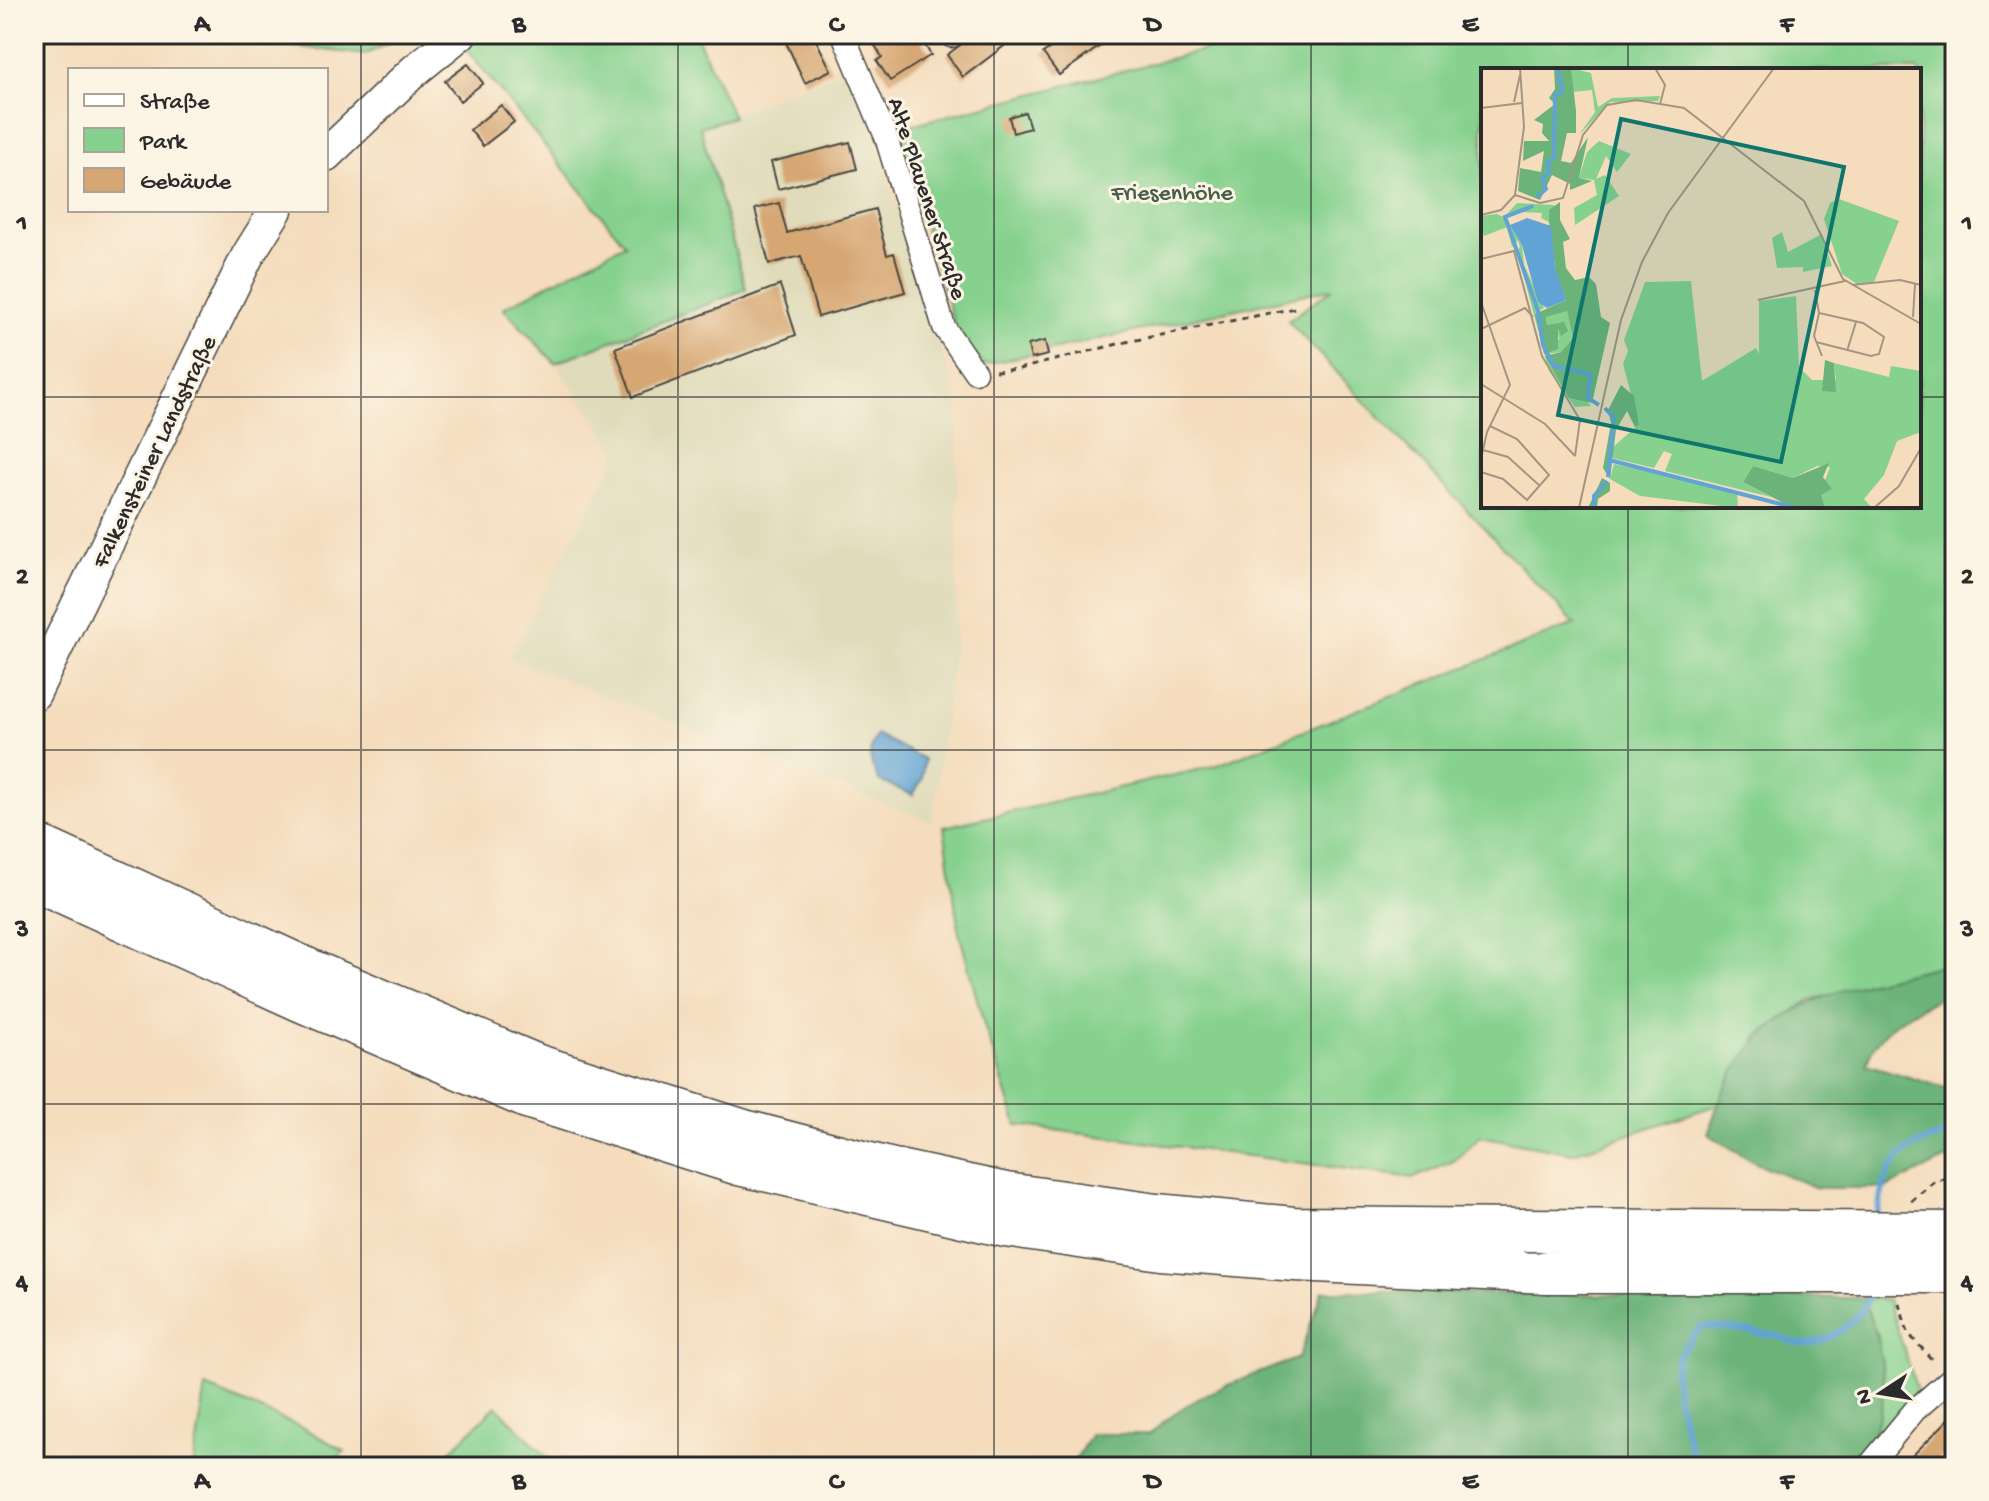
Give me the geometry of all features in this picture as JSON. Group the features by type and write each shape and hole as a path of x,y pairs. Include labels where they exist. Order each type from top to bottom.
{"highway":[{"path":"34,844 311,971 538,1066 744,1131 889,1169 1006,1194 1157,1215 1279,1226 1955,1233"},
{"path":"34,879 300,1000 527,1097 739,1164 1006,1226 1161,1249 1296,1260 1547,1272 1955,1272"}],"main road":[{"path":"328,153 414,71 460,34"},
{"name":"Falkensteiner Landstraße","path":"34,694 248,255 275,212"}],"street":[{"name":"Alte Plauener Straße","path":"843,34 886,137 944,327 975,372"},
{"path":"1868,1467 1915,1410 1955,1375"}],"path":[{"path":"975,372 1019,369 1126,342 1295,308"}],"shaded area":[{"path":"844,70 874,135 958,404 956,632 932,822 509,659 618,452 555,363 746,289 700,127"}],"green space":[{"path":"246,34 406,34 365,55 251,41"},
{"path":"489,34 696,34 733,117 700,127 746,289 555,363 503,308 625,244 465,48"},
{"name":"Friesenhöhe","path":"1267,34 1955,34 1955,980 1940,966 1810,1000 1759,1035 1717,1105 1573,1153 1480,1136 1454,1161 1414,1178 1017,1125 984,1025 959,932 944,827 1215,766 1575,624 1288,321 1333,288 983,365 957,333 895,129"},
{"path":"1940,966 1955,980 1955,989 1891,1027 1872,1049 1866,1064 1955,1091 1955,1155 1886,1188 1817,1188 1756,1163 1708,1134 1724,1091 1744,1057 1767,1031 1794,1011 1825,996 1859,985"},
{"path":"1323,1291 1863,1298 1882,1364 1882,1405 1877,1425 1853,1467 1071,1467 1091,1434 1150,1434 1201,1397 1298,1358"},
{"path":"1863,1298 1888,1300 1916,1387 1911,1403 1853,1467 1863,1454 1879,1342"},
{"path":"206,1387 303,1428 345,1451 329,1467 193,1467"},
{"path":"496,1406 557,1467 434,1467"}],"water":[{"path":"877,735 924,759 922,779 913,795 879,781 870,758"}],"building":[{"path":"782,34 813,34 831,70 805,83"},
{"path":"868,34 918,34 931,55 890,81 877,61 882,57"},
{"path":"975,34 995,34 1004,46 963,77 947,55"},
{"path":"1070,34 1117,34 1059,75 1043,53"},
{"path":"468,64 483,83 460,101 445,81"},
{"path":"501,105 514,122 483,146 470,130"},
{"path":"1025,112 1030,128 1013,133 1009,117"},
{"path":"850,142 857,169 778,189 771,162"},
{"path":"779,203 787,233 875,209 887,255 894,253 905,292 818,317 801,256 769,264 755,209"},
{"path":"780,285 796,335 633,397 615,348"},
{"path":"1045,341 1048,355 1031,359 1028,345"},
{"path":"1955,1413 1955,1444 1932,1467 1901,1467"}],"waterway":[{"path":"1877,1217 1885,1182 1898,1159 1920,1143 1955,1133"},
{"path":"1696,1467 1680,1412 1675,1368 1680,1353 1701,1327 1777,1336 1798,1344 1812,1343 1846,1327 1863,1309 1870,1288"}]}
